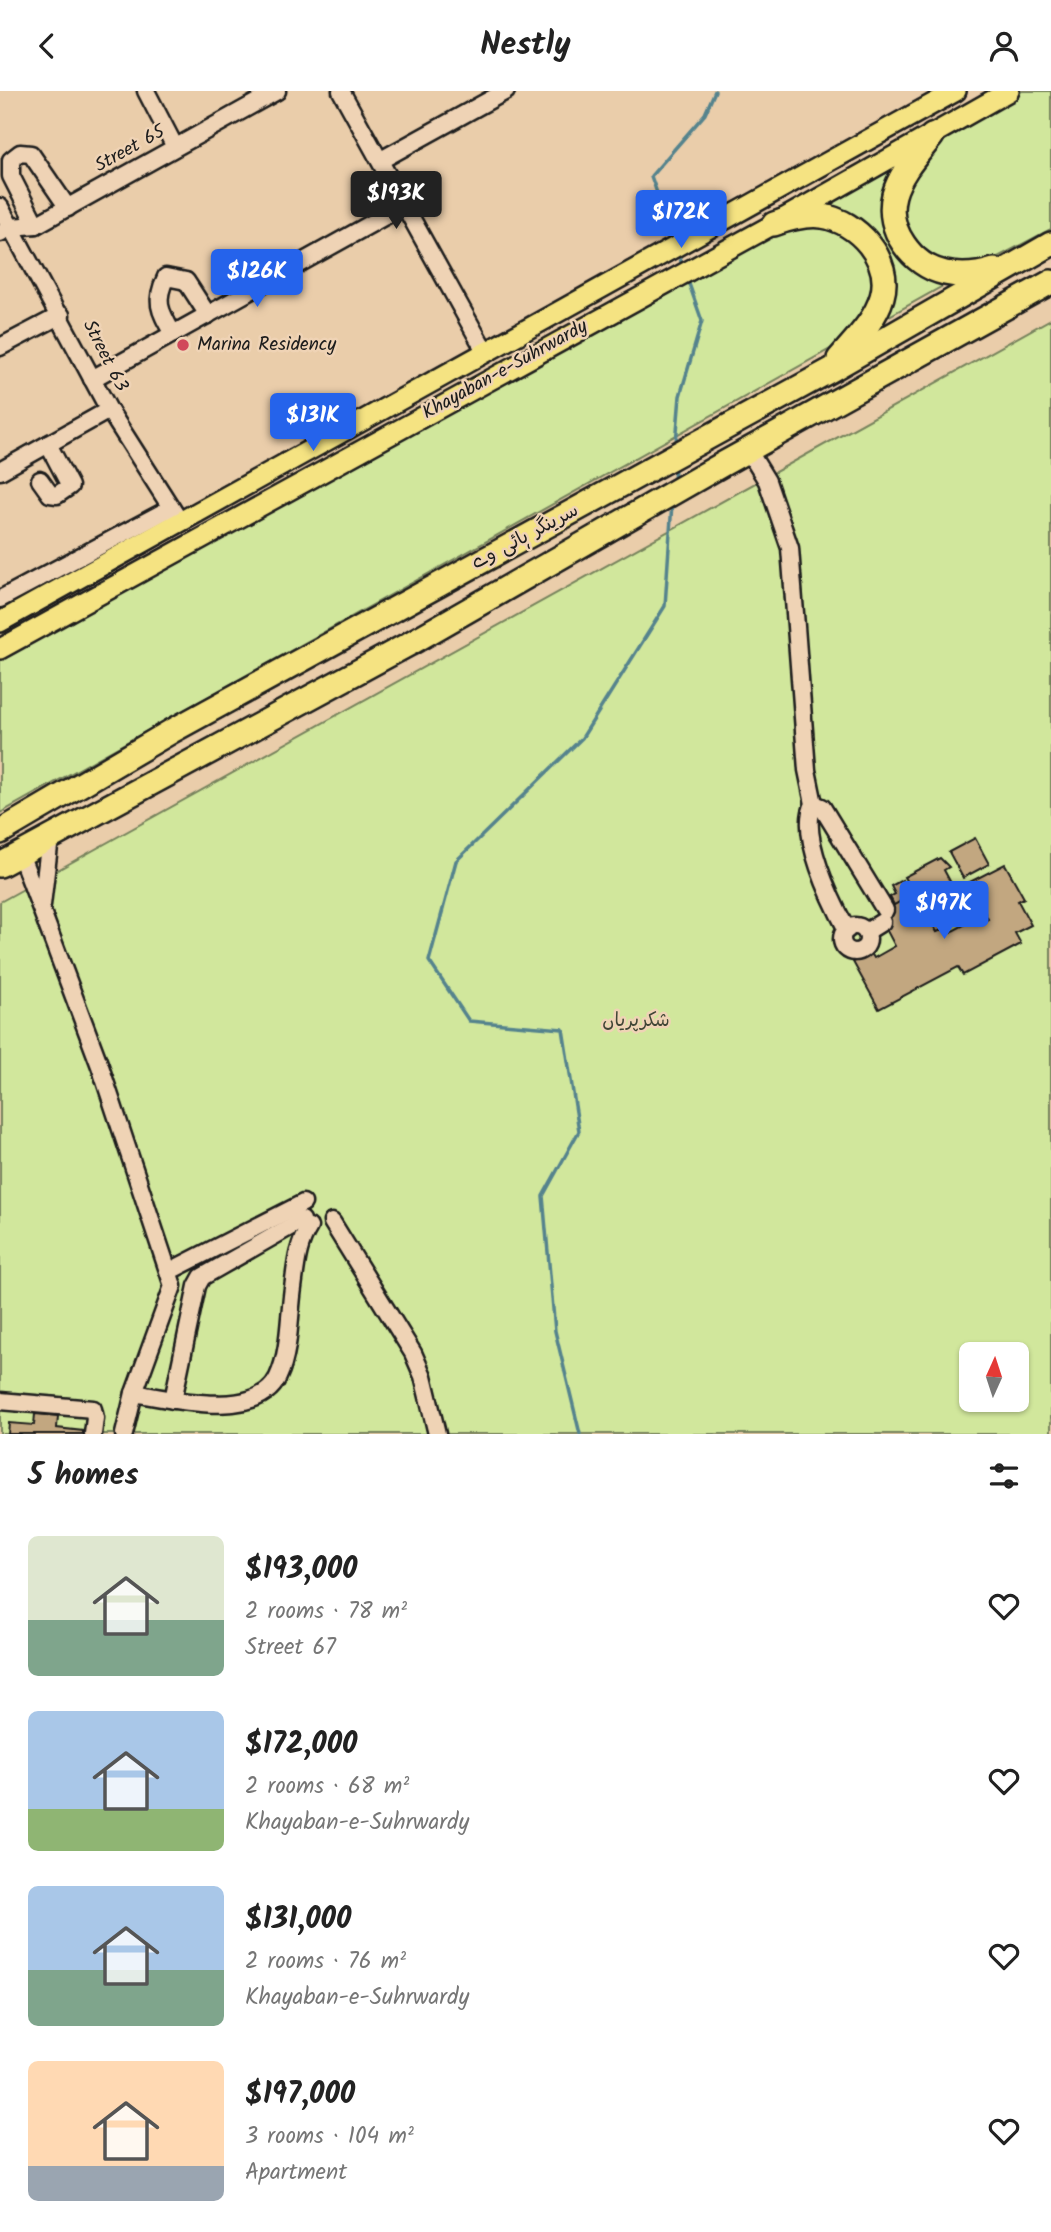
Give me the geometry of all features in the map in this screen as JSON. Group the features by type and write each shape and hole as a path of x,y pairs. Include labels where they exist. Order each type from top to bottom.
{"highway":[{"path":"932,136 896,187 892,212 897,233 908,251 924,265 944,273 982,274 1011,266"},
{"path":"774,224 806,215 839,221 866,240 882,269 884,286 874,316 831,370"},
{"name":"سرینگر ہائی وے","path":"0,832 172,731 831,370 1051,244"},
{"name":"سرینگر ہائی وے","path":"0,865 167,776 1051,282"},
{"path":"580,507 547,534 397,617 393,625 395,632 402,636 410,634 584,537 617,526"},
{"path":"167,776 195,753 374,655 376,643 371,638 363,637 213,719 172,731"}],"main road":[{"name":"Khayaban-e-Suhrwardy","path":"0,622 175,514 622,277 956,91"},
{"name":"Khayaban-e-Suhrwardy","path":"0,649 736,242 774,224 1009,91"},
{"path":"622,277 627,303"}],"street":[{"path":"146,91 175,147"},
{"name":"Street 65","path":"6,230 36,225 277,91"},
{"path":"341,91 485,351"},
{"path":"381,160 506,91"},
{"path":"36,225 12,176 11,160 20,153 31,154 42,166 68,208"},
{"path":"92,379 403,206"},
{"name":"Street 63","path":"0,207 6,230 61,315 109,410 175,514"},
{"path":"173,334 157,307 158,294 166,277 186,281 208,315"},
{"path":"0,347 61,315"},
{"path":"0,471 109,410"},
{"path":"40,481 50,493 57,495 70,486 48,444"},
{"path":"748,450 767,481 790,548 807,770 814,804 809,814 819,866 847,930"},
{"path":"0,599 175,514"},
{"path":"814,804 822,807 871,888 883,916 866,932"},
{"path":"41,909 50,838"},
{"path":"20,853 100,1066 173,1286 134,1393 124,1434"},
{"path":"856,926 866,932 868,940 865,947 854,952 844,944 843,935 847,930 856,926"},
{"path":"170,1271 303,1203"},
{"path":"332,1222 413,1353 423,1376 437,1434"},
{"path":"134,1393 173,1400 206,1405 244,1401 271,1389 281,1369 298,1247 305,1223 202,1277 197,1286 173,1400"},
{"path":"0,1401 93,1409 93,1434"}],"green space":[{"path":"1022,91 1051,91 1051,229 952,281 0,813 0,655"},
{"name":"شکرپریاں","path":"1051,319 1051,1434 0,1434 0,902"}],"building":[{"path":"975,838 989,864 963,878 949,852"},
{"path":"940,858 949,867 944,870 952,885 911,907 902,890 909,886 904,877"},
{"path":"1005,864 1024,898 1018,901 1031,925 1015,933 1021,944 963,975 958,967 879,1009 853,962 871,953 874,958 895,946 878,914 906,898 924,925 931,921 937,932 944,928 947,934 979,917 982,922 988,919 968,883"},
{"path":"902,880 906,898 894,905 890,897 895,894 891,886"},
{"path":"946,900 958,923 937,932 931,921 924,925 918,913"},
{"path":"35,1414 58,1416 57,1428 83,1431 83,1434 8,1434 9,1423 34,1425"}],"waterway":[{"path":"674,241 651,176 705,114 715,91"},
{"path":"678,252 683,268"},
{"path":"676,443 680,396 702,321 687,278"},
{"path":"674,482 675,465"},
{"path":"580,1434 555,1331 543,1196 579,1131 563,1029 469,1021 429,961 456,861 582,738 665,606 672,503"}],"place":[{"name":"Marina Residency","path":"183,345"}]}
